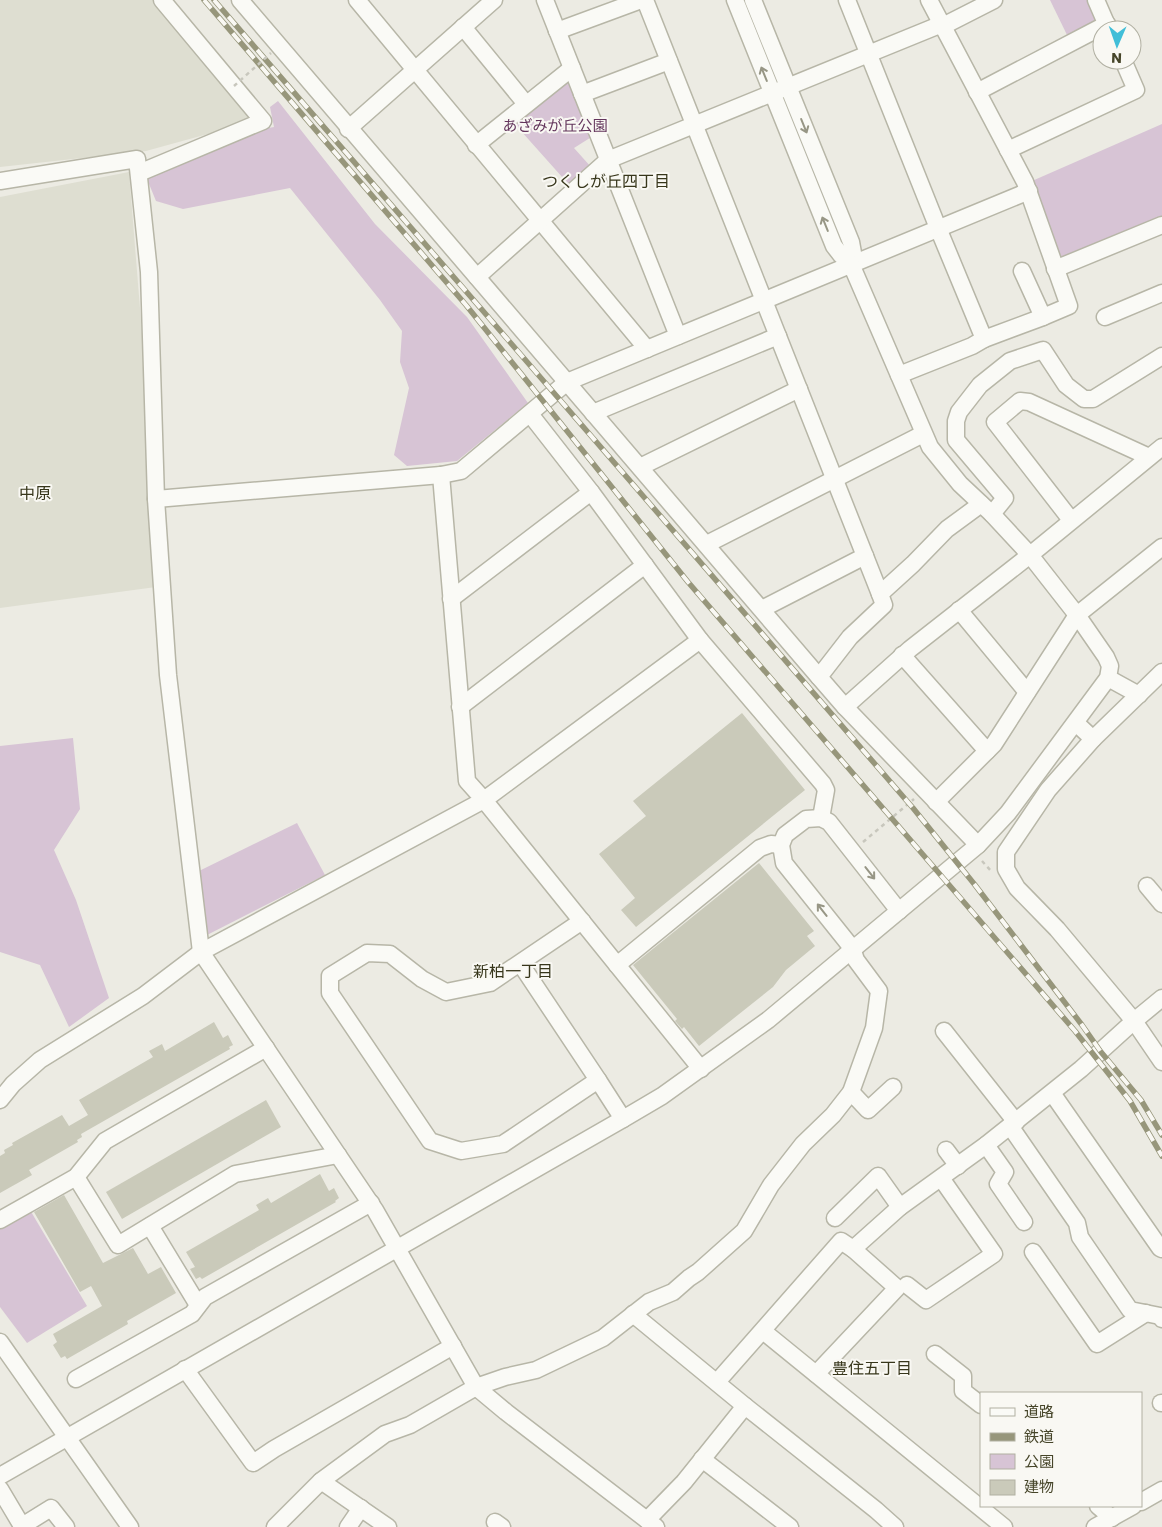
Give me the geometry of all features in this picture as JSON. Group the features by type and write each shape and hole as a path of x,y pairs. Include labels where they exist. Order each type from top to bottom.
{"street":[{"path":"139,173 262,121 162,0"},
{"path":"241,0 348,129 707,544 845,707 978,845"},
{"path":"348,129 494,0"},
{"path":"545,0 678,336"},
{"path":"557,31 641,0"},
{"path":"645,0 884,605 850,637 819,677"},
{"path":"0,1476 623,1119 662,1096 701,1069 768,1020 852,948 978,845 1008,813 1026,786 1108,678 1110,666 1106,657 1077,615 1030,555 946,468 930,447 851,264 834,246 734,0"},
{"path":"753,0 851,242 853,252 851,264"},
{"path":"847,0 984,339"},
{"path":"899,374 1069,306 1029,191 929,0"},
{"path":"477,277 608,160 943,25 994,0"},
{"path":"1096,0 1105,20"},
{"path":"364,2 415,70 647,350"},
{"path":"463,27 526,104"},
{"path":"977,92 1092,35"},
{"path":"582,94 669,61"},
{"path":"476,145 572,68"},
{"path":"1008,150 1136,90 1127,70"},
{"path":"0,181 137,159 139,173 137,174 149,272 156,499 168,675 201,952 370,1203 476,1387 651,1524 745,1406"},
{"path":"156,499 441,475 461,471 566,382 1029,191"},
{"path":"1055,269 1162,225"},
{"path":"1022,271 1043,317"},
{"path":"1105,317 1162,293"},
{"path":"593,413 778,336"},
{"path":"880,594 947,529 1005,498 956,440 956,421 959,412 980,385 1010,361 1043,350 1066,385 1084,399 1093,399 1162,356"},
{"path":"640,467 799,389"},
{"path":"1071,520 995,422 1020,401 1029,402 1149,458"},
{"path":"530,414 591,492 700,640 823,784 826,790 821,818"},
{"path":"707,544 923,434"},
{"path":"845,707 902,655 1030,555 1162,447"},
{"path":"441,475 467,781 701,1069"},
{"path":"451,598 591,492"},
{"path":"930,796 994,744 1077,615 1162,547"},
{"path":"762,609 865,556"},
{"path":"460,707 645,565"},
{"path":"958,610 1027,692"},
{"path":"0,1100 13,1084 40,1060 143,996 201,952 484,800 700,640"},
{"path":"902,655 987,751"},
{"path":"1162,672 1118,713 1048,790 1006,852 1006,870 1017,888 1056,929 1134,1021 1162,1062"},
{"path":"1108,678 1139,695"},
{"path":"1076,722 1093,739"},
{"path":"275,1527 321,1482 385,1434 410,1425 476,1387 536,1370 602,1338 649,1302 673,1292 744,1231 771,1184 803,1144 833,1115 851,1092 874,1028 879,991 856,960 852,948 784,863 781,845 785,835 806,819 821,818 828,822 899,911"},
{"path":"617,965 760,848 771,844 781,845"},
{"path":"1147,886 1162,904"},
{"path":"582,921 490,983 446,992 422,979 390,954 367,953 330,976 330,992 430,1141 461,1151 502,1144 598,1080"},
{"path":"520,963 623,1119"},
{"path":"853,1250 900,1207 986,1145 1052,1093 1162,998"},
{"path":"944,1032 1013,1124 1077,1223 1080,1237 1130,1310 1160,1316 1162,1319"},
{"path":"0,1220 76,1177 106,1141 266,1048"},
{"path":"851,1092 868,1110 893,1087"},
{"path":"1052,1093 1162,1249"},
{"path":"986,1145 1005,1172 998,1184 1024,1222"},
{"path":"946,1150 958,1166"},
{"path":"76,1177 118,1245 235,1174 338,1155"},
{"path":"836,1218 878,1176 900,1207"},
{"path":"907,1285 926,1300 994,1254 941,1178"},
{"path":"76,1379 192,1314 205,1297 370,1203"},
{"path":"150,1226 198,1305"},
{"path":"717,1382 841,1242 897,1288 816,1374"},
{"path":"1033,1252 1097,1344 1146,1313"},
{"path":"633,1314 876,1510 894,1527"},
{"path":"763,1331 1004,1527"},
{"path":"185,1369 253,1463 453,1346"},
{"path":"2,1350 130,1527"},
{"path":"935,1354 963,1376 963,1391 980,1404"},
{"path":"702,1459 790,1527"},
{"path":"321,1482 388,1527"},
{"path":"0,1489 22,1526 52,1508 66,1527"},
{"path":"1142,1501 1162,1490"},
{"path":"1099,1507 1112,1518"},
{"path":"1095,1527 1131,1507"},
{"path":"348,1527 361,1508"}],"path":[{"path":"234,86 271,53"},
{"path":"852,851 901,812 930,796"}],"shaded area":[{"path":"0,0 156,0 255,121 146,151 0,167"},
{"path":"129,172 147,395 156,587 0,608 0,197"}],"green space":[{"path":"1050,0 1087,0 1095,18 1092,20 1092,25 1068,37"},
{"name":"あざみが丘公園","path":"565,79 571,80 593,136 574,148 591,167 571,187 513,122"},
{"path":"278,101 375,224 467,317 528,403 457,461 407,466 394,455 409,388 400,362 402,331 380,300 290,188 183,209 156,201 147,179 263,129 274,127 270,107"},
{"path":"1162,124 1162,218 1063,259 1057,254 1032,181"},
{"path":"73,738 80,809 54,850 76,900 109,998 69,1027 40,965 0,952 0,746"},
{"path":"297,823 325,875 207,935 199,871"},
{"path":"27,1205 87,1306 27,1343 0,1307 0,1220"}],"building":[{"path":"742,713 805,790 636,927 621,910 635,898 599,854 646,816 633,801"},
{"path":"759,863 814,931 807,936 815,946 786,970 773,987 699,1046 684,1027 682,1029 675,1021 677,1019 633,965"},
{"path":"214,1022 223,1038 228,1035 233,1045 229,1047 230,1049 81,1134 82,1137 77,1140 78,1142 29,1170 32,1175 0,1193 0,1156 5,1153 4,1150 13,1145 12,1143 62,1115 69,1126 88,1115 79,1100 153,1057 149,1051 162,1044 165,1051"},
{"path":"266,1100 281,1127 122,1219 106,1192"},
{"path":"320,1174 329,1191 334,1188 339,1198 336,1202 202,1279 200,1277 196,1279 190,1269 195,1267 186,1252 259,1210 256,1205 268,1198 271,1203"},
{"path":"64,1195 103,1263 133,1248 148,1274 161,1267 176,1293 127,1321 128,1324 67,1359 65,1356 61,1358 53,1345 57,1342 53,1334 102,1306 91,1286 80,1292 34,1212"}],"railway":[{"path":"204,0 466,305 688,582 1075,1031 1130,1101 1162,1156"},
{"path":"214,0 913,808 975,885 1101,1052 1141,1100 1162,1135"}],"district":[{"name":"つくしが丘四丁目","path":"606,181"},
{"name":"中原","path":"35,493"},
{"name":"新柏一丁目","path":"513,971"},
{"name":"豊住五丁目","path":"872,1368"}]}
